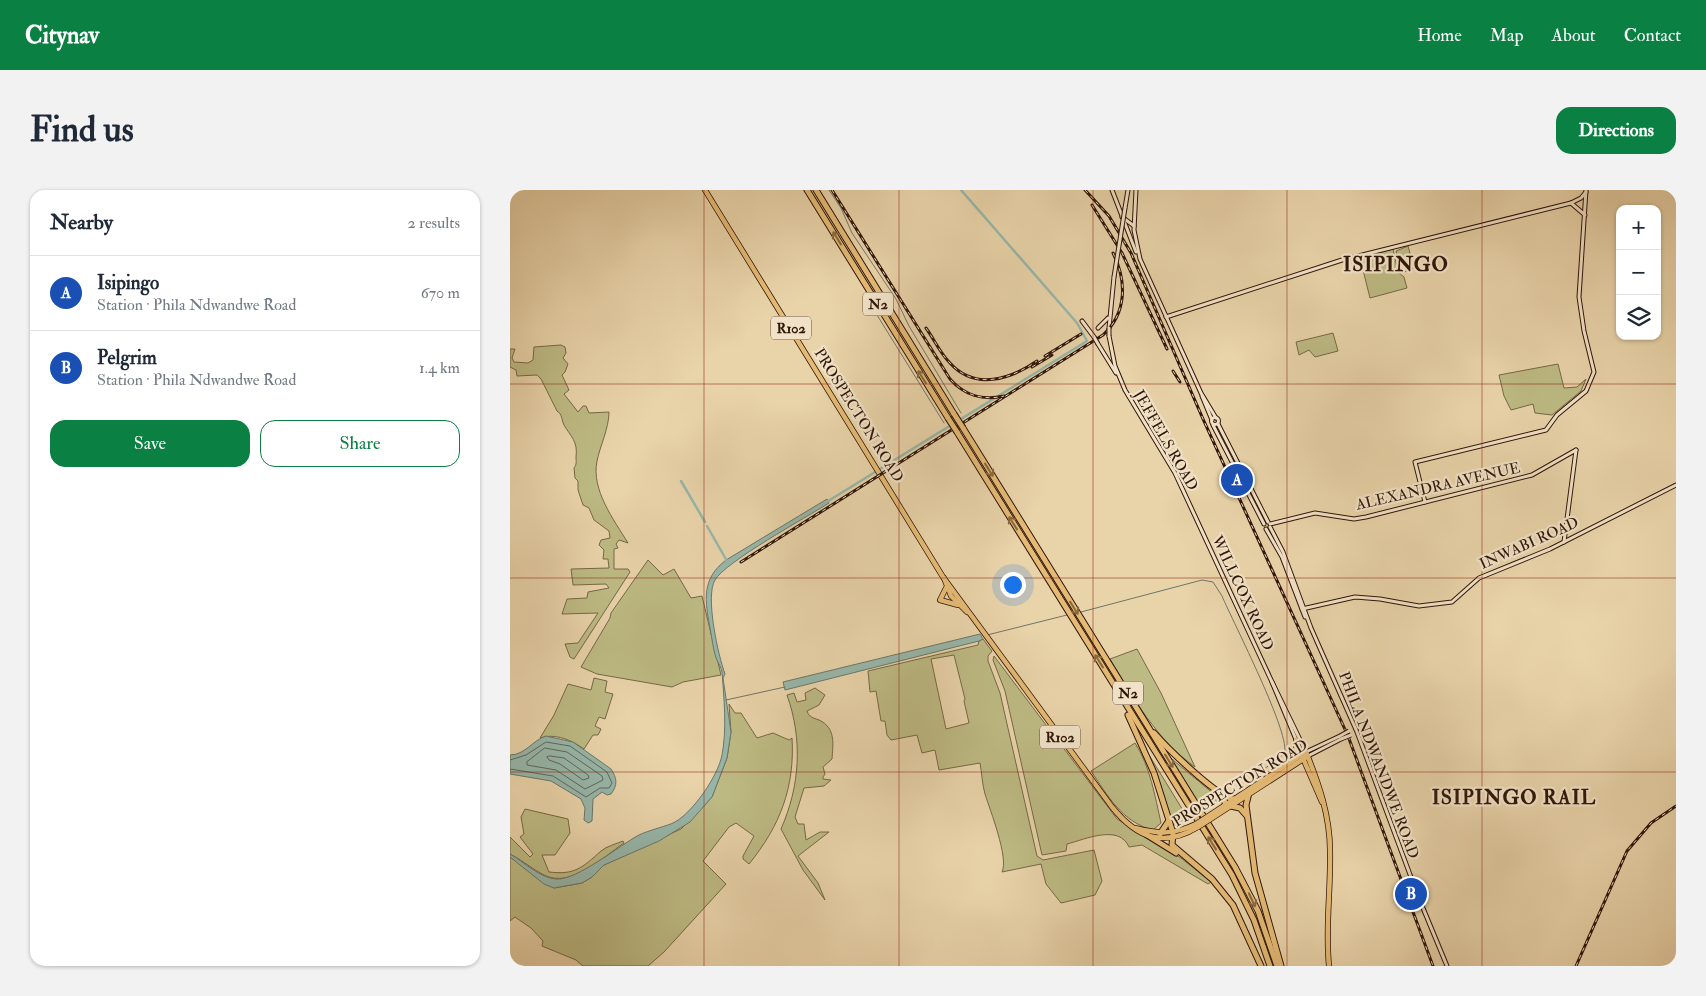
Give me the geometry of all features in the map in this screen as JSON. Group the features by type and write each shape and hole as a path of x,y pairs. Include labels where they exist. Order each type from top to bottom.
{"highway":[{"name":"N2","path":"807,190 1235,880 1254,920 1270,966"},
{"name":"N2","path":"818,190 845,232 846,239 1248,891 1262,922 1277,966"},
{"path":"1122,698 1121,702 1146,750 1173,836 1174,847 1185,858"},
{"path":"1144,720 1172,752 1228,798 1234,799"},
{"path":"1219,791 1228,806 1240,808 1248,819"},
{"path":"1249,793 1246,799 1258,887 1281,966"},
{"path":"1160,834 1166,828 1168,821"},
{"path":"1147,835 1185,858 1212,879 1241,919 1261,966"}],"main road":[{"name":"PROSPECTON ROAD","path":"705,190 943,577"},
{"name":"R102","path":"943,577 946,587 960,606 968,612"},
{"name":"R102","path":"943,577 968,612"},
{"path":"946,587 940,600 960,606"},
{"name":"PROSPECTON ROAD","path":"968,612 1112,807 1134,827 1147,835 1173,836 1197,825 1305,755"},
{"path":"1286,764 1296,752 1296,740"},
{"name":"PROSPECTON ROAD","path":"1228,806 1234,799 1286,764 1305,755"},
{"path":"1305,755 1322,794 1326,810 1330,850 1326,926 1329,966"},
{"name":"PROSPECTON ROAD","path":"1134,827 1173,836"}],"street":[{"path":"1112,190 1140,259 1201,393 1203,402 1216,424"},
{"path":"1119,377 1109,336 1108,318 1128,190"},
{"path":"1136,190 1134,226 1140,259"},
{"path":"1166,317 1342,260 1571,203 1586,191"},
{"path":"1425,502 1415,462 1546,430 1560,412 1583,394 1591,381 1594,370 1584,326 1580,297 1586,191"},
{"path":"1571,203 1585,215"},
{"path":"1122,217 1134,226"},
{"path":"1098,328 1108,318"},
{"path":"1082,321 1119,377"},
{"name":"JEFFELS ROAD","path":"1119,377 1129,398 1176,473 1194,513"},
{"path":"1214,419 1218,420 1216,424"},
{"name":"PHILA NDWANDWE ROAD","path":"1216,424 1283,552 1303,609 1357,730 1418,896 1447,966"},
{"name":"ALEXANDRA AVENUE","path":"1268,525 1315,513 1354,519 1425,502 1532,475 1576,450 1564,542"},
{"name":"INWABI ROAD","path":"1303,609 1355,597 1380,599 1419,606 1447,604 1457,599 1479,578 1564,542 1676,485"},
{"name":"WILLCOX ROAD","path":"1194,513 1305,755"},
{"name":"WILLCOX ROAD","path":"1272,682 1296,740 1305,755"},
{"name":"PROSPECTON ROAD","path":"1305,755 1357,730"}],"shaded area":[{"path":"1408,246 1414,268 1404,272 1401,269 1396,251"},
{"path":"1393,249 1398,272 1404,277 1407,288 1370,298 1360,258"},
{"path":"1333,333 1338,351 1315,357 1309,350 1299,355 1296,342"},
{"path":"561,345 565,347 566,353 563,358 568,364 562,375 569,390 564,394 578,412 583,406 586,406 589,413 609,412 608,424 597,461 597,483 610,515 628,543 619,540 616,544 618,548 614,549 614,569 628,569 630,572 574,659 570,657 565,644 578,643 598,613 562,614 567,599 587,598 588,592 609,588 606,584 573,585 571,569 609,568 608,559 603,559 604,550 599,545 601,540 610,538 609,531 594,520 589,508 583,505 578,490 578,481 575,478 575,443 541,379 537,375 517,376 516,370 510,367 510,349 515,349 512,358 514,362 528,363 533,360 534,347"},
{"path":"1558,364 1564,388 1577,387 1586,379 1581,391 1552,415 1535,413 1533,404 1511,410 1504,396 1499,375"},
{"path":"648,560 663,575 674,569 691,598 702,596 721,675 683,682 672,687 597,674 581,667 610,618 611,613"},
{"path":"983,639 992,651 988,656 988,661 1000,693 1037,856 1043,860 1094,850 1102,881 1095,895 1061,903 1046,884 1041,864 1002,872 1003,856 1001,845 984,790 980,763 939,770 935,750 922,753 917,735 891,740 887,735 885,721 881,721 876,691 870,692 868,671 978,645 979,641","holes":["954,655 969,723 946,729 931,659"]},
{"path":"1137,649 1161,693 1195,767 1181,756 1157,731 1110,659"},
{"path":"994,656 1117,819 1181,858 1211,882 1208,884 1142,845 1129,847 1118,836 1101,835 1092,837 1067,844 1066,851 1042,855 1005,691 993,660"},
{"path":"594,678 607,681 605,692 613,694 605,719 599,717 595,726 601,729 598,735 593,735 584,749 563,738 552,736 540,738 554,715 568,684 591,690"},
{"path":"815,688 825,695 819,705 807,711 809,715 824,723 831,732 833,742 832,759 823,767 825,774 823,779 831,780 824,786 804,788 795,817 798,824 804,824 806,840 820,832 829,832 798,856 818,883 825,900 803,870 781,829 792,796 797,763 795,729 787,695 794,693 797,702 806,700 805,693"},
{"path":"729,704 735,713 741,713 757,738 773,733 789,740 792,738 791,773 788,789 777,820 760,850 749,864 743,859 743,856 754,836 736,823 729,827 703,861 726,884 664,952 648,966 583,966 576,960 542,946 543,941 531,928 515,917 510,921 510,857 554,888 582,883 592,877 604,865 681,829 712,797 727,758 731,732"},
{"path":"1135,743 1145,761 1161,823 1153,830 1142,826 1124,814 1110,799 1091,771"},
{"path":"1149,755 1189,820 1174,829"},
{"path":"1167,755 1214,794 1217,803 1204,812"},
{"path":"525,809 568,819 570,833 555,855 542,855 549,872 558,873 578,869 606,848 623,841 624,843 597,863 576,875 554,878 544,875 510,854 510,837 530,857 533,854 520,837 524,834 521,817"}],"water":[{"path":"827,499 829,503 750,551 734,562 715,580 712,588 712,612 716,640 725,674 723,678 731,732 727,758 712,797 690,822 659,841 604,865 592,877 582,883 554,888 544,884 510,857 510,854 544,876 556,879 565,878 586,869 639,835 675,822 697,802 716,773 724,745 725,714 722,672 715,655 706,600 712,575 726,560"},
{"path":"980,634 983,639 979,641 785,690 783,682"},
{"path":"546,736 573,742 613,772 616,785 611,794 607,795 602,792 593,799 592,821 588,823 584,820 585,808 581,799 551,781 510,774 510,755 520,753"}],"waterway":[{"path":"829,190 841,208 852,233 896,299 909,326 961,413"},
{"path":"825,503 1087,341 1077,323 961,190"},
{"path":"880,313 877,315 944,423"},
{"path":"681,481 705,522"},
{"path":"707,526 727,561"},
{"path":"1081,612 1202,580 1213,582 1222,596 1271,703 1280,726 1284,744 1284,754 1251,779"},
{"path":"987,635 1067,615"},
{"path":"726,700 785,687"}],"railway":[{"path":"832,190 955,385 968,393 981,397 1004,396"},
{"path":"1085,190 1109,216 1131,253 1203,419 1348,736 1433,966"},
{"path":"1092,205 1122,253 1167,349"},
{"path":"741,562 1103,335 1117,317 1122,296 1121,275 1113,253"},
{"path":"926,328 946,359 960,372 970,377 982,379 1005,377 1037,361"},
{"path":"1045,356 1081,334"},
{"path":"1032,367 1052,355"},
{"path":"1173,371 1180,382"},
{"path":"1576,966 1627,851 1651,823 1676,806"}],"place":[{"name":"Isipingo","path":"1237,480"},
{"name":"Pelgrim","path":"1411,894"}],"district":[{"name":"ISIPINGO","path":"1396,264"},
{"name":"ISIPINGO RAIL","path":"1514,797"}]}
